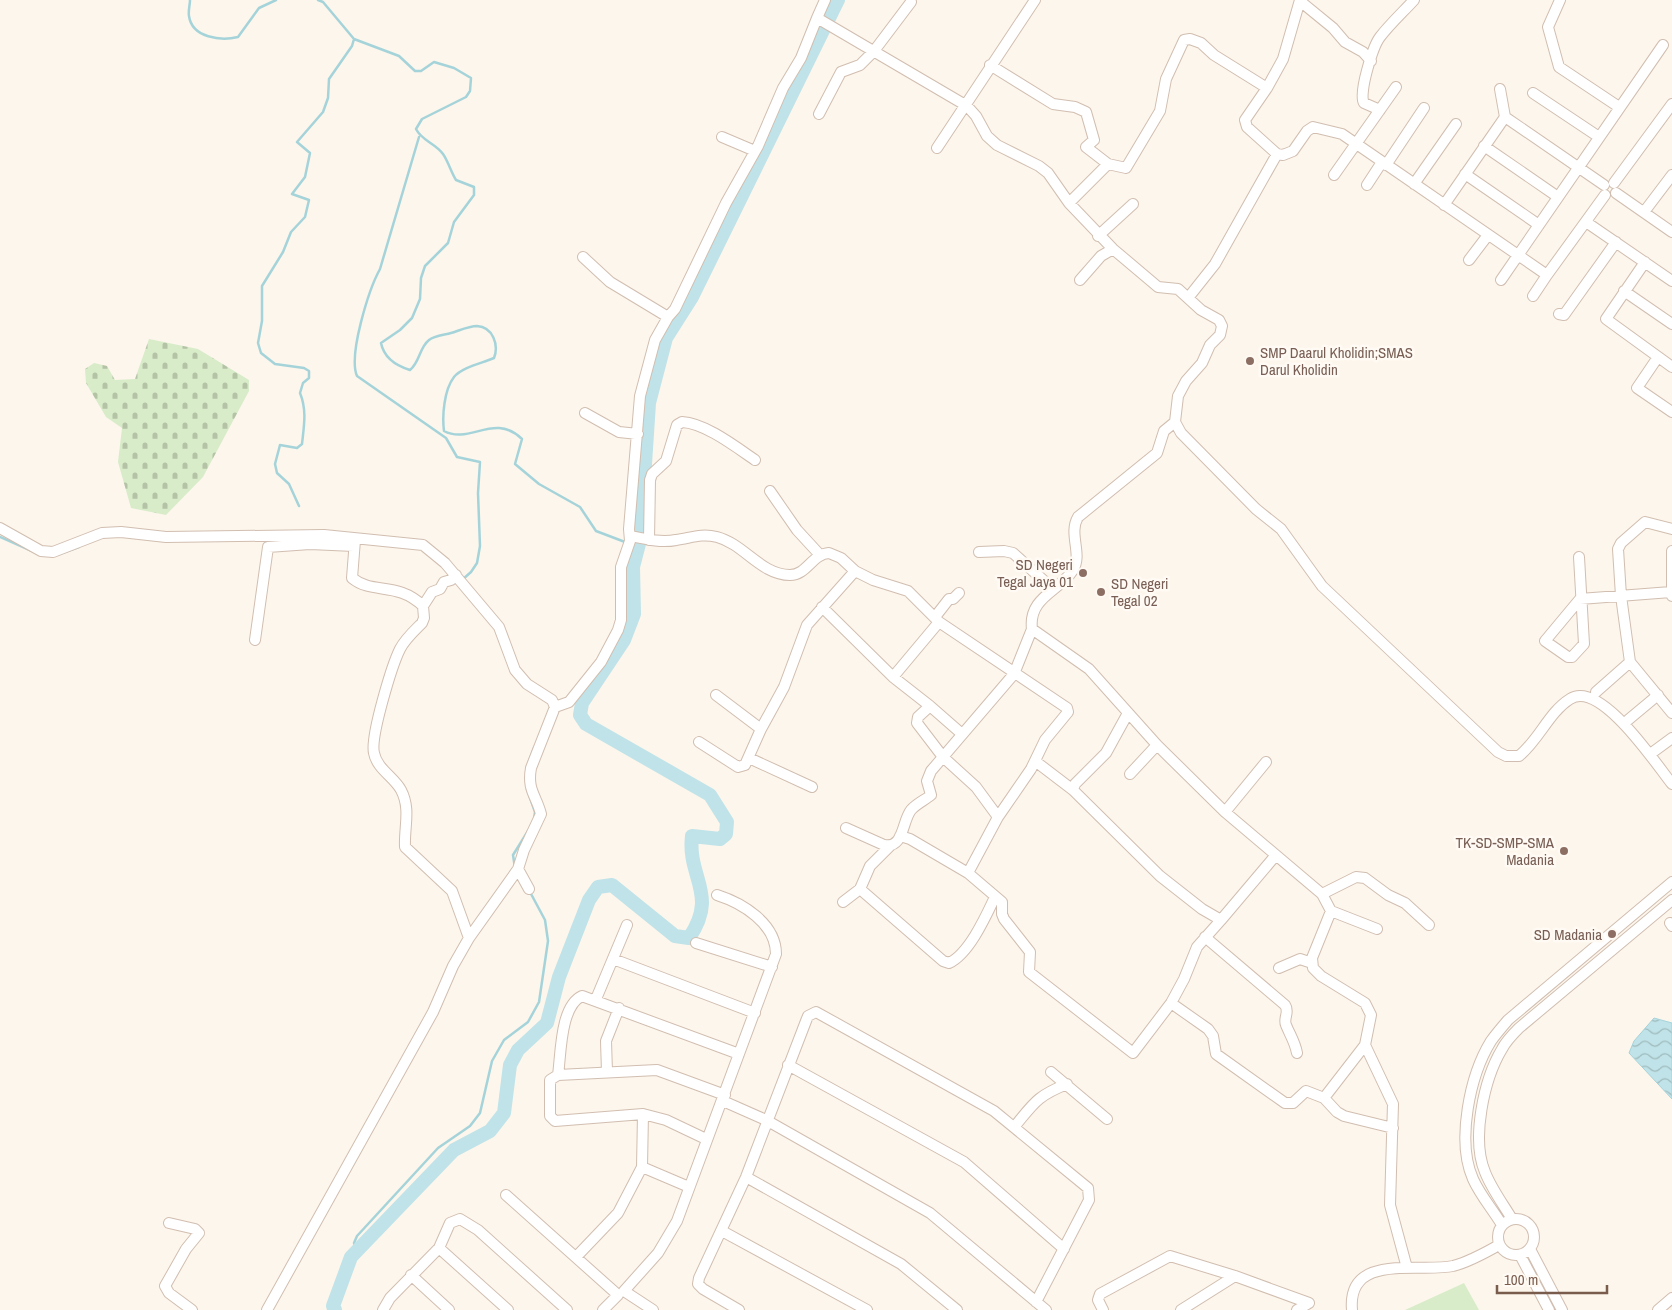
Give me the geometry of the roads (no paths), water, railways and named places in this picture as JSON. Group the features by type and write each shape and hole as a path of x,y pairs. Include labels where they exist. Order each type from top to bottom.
{"street":[{"path":"267,1310 432,1012 468,938 517,871 524,850 541,814 530,792 529,779 531,768 556,707 569,702 601,662 618,630 621,620 621,567 628,550 630,536 629,529 638,434 638,404 655,340 668,317 675,309 726,203 755,152 783,88 820,20 825,0"},
{"path":"937,148 967,106 990,65 1035,0"},
{"path":"1380,110 1364,103 1361,94 1371,61 1380,37 1414,0"},
{"path":"1560,0 1548,27 1559,67 1619,107"},
{"path":"1371,61 1363,52 1345,42 1333,28 1300,1 1283,59 1267,88 1244,122 1247,127 1277,154 1289,154 1307,131 1313,127 1342,134 1547,275"},
{"path":"819,114 841,72 860,65 874,51 911,2"},
{"path":"820,20 837,28 967,106 976,116 991,140 1043,169 1057,184 1068,203 1098,236 1113,249 1158,287 1178,289 1201,310 1219,320 1222,330 1210,345 1202,363 1186,381 1176,406 1175,422 1181,434 1256,509 1281,529 1322,586 1498,752 1506,756 1519,756 1566,702 1577,695 1584,696 1598,701 1614,713 1672,784"},
{"path":"990,65 1053,104 1075,107 1086,112 1094,140 1086,146 1108,164 1126,168 1160,111 1166,79 1184,40 1190,39 1201,43 1214,55 1267,88"},
{"path":"1501,280 1663,45"},
{"path":"1334,175 1396,87"},
{"path":"1500,89 1505,117 1672,232"},
{"path":"1533,93 1598,137"},
{"path":"1533,296 1672,104"},
{"path":"1367,185 1424,108"},
{"path":"1444,205 1505,117"},
{"path":"1414,184 1456,124"},
{"path":"722,137 755,152"},
{"path":"1484,146 1558,197"},
{"path":"1188,298 1215,264 1277,154"},
{"path":"1068,203 1108,164"},
{"path":"1465,174 1539,225"},
{"path":"1644,212 1671,179"},
{"path":"1098,236 1133,204"},
{"path":"1586,222 1672,281"},
{"path":"1469,260 1488,235"},
{"path":"1559,314 1564,315 1616,242"},
{"path":"1080,280 1100,256 1113,249"},
{"path":"583,257 610,282 668,317"},
{"path":"1645,262 1607,316 1608,321 1672,367"},
{"path":"1624,291 1672,324"},
{"path":"1658,357 1638,388 1672,412"},
{"path":"585,413 620,432 638,434"},
{"path":"649,540 650,480 652,474 666,461 677,425 682,422 694,424 729,442 755,460"},
{"path":"843,902 860,889 870,866 900,836 912,809 931,795 928,777 943,757 1014,674 1032,629 1031,622 1035,610 1052,588 1070,574 1076,565 1073,527 1078,517 1157,452 1164,431 1175,422"},
{"path":"770,491 797,530 820,555"},
{"path":"1672,529 1645,522 1621,543 1618,549 1621,596 1630,662 1672,714"},
{"path":"0,528 41,551 54,552 102,533 122,532 166,537 324,535 355,542"},
{"path":"630,536 649,540 674,541 697,535 718,537 766,568 784,574 799,573 820,555 833,554 872,580 908,591 937,620 1068,710 1067,716 1045,740 1035,761 998,817 968,873"},
{"path":"255,640 268,547 355,542 423,545 434,552 453,578 498,627 515,670 527,684 552,700 556,707"},
{"path":"355,542 352,578 368,586 404,592 423,606"},
{"path":"980,552 1004,551 1013,553 1052,588"},
{"path":"1672,554 1672,596"},
{"path":"1579,557 1580,599 1583,646 1570,657 1545,641 1580,599 1671,592"},
{"path":"699,742 738,767 745,765 760,729 784,687 801,636 822,607 856,571"},
{"path":"453,578 444,582 440,589 432,592 423,606 424,618 422,623 399,651 379,717 373,752 381,767 401,790 406,802 408,820 405,846 452,891 468,938"},
{"path":"893,677 937,620 949,599 953,600 959,593"},
{"path":"822,607 893,677 962,734"},
{"path":"1032,629 1089,669 1158,746 1224,812 1322,894 1331,911 1377,929"},
{"path":"1596,692 1630,662"},
{"path":"716,695 760,729"},
{"path":"1628,720 1658,695"},
{"path":"930,706 918,717 917,721 943,757 976,787 998,817"},
{"path":"1073,790 1075,784 1106,753 1128,713"},
{"path":"1654,752 1672,738"},
{"path":"1130,774 1158,746"},
{"path":"749,758 812,787"},
{"path":"1035,761 1073,790 1160,876 1202,909 1220,920"},
{"path":"1224,812 1266,762"},
{"path":"846,828 890,846"},
{"path":"900,836 910,839 968,873 1002,902 1004,919 1030,952 1028,972 1133,1053 1171,1003 1184,979 1192,957 1206,937 1276,855"},
{"path":"517,871 529,889"},
{"path":"1322,894 1356,877 1364,878 1388,895 1405,903 1429,925"},
{"path":"1502,1225 1472,1179 1466,1146 1466,1118 1475,1078 1491,1041 1508,1020 1672,882"},
{"path":"860,889 943,961 949,963 958,956 980,928 996,897"},
{"path":"603,1310 621,1293 667,1241 706,1139 724,1098 772,967 776,945 771,934 752,912 736,902 717,895"},
{"path":"1512,1219 1484,1172 1480,1145 1481,1117 1493,1066 1503,1048 1518,1028 1672,900"},
{"path":"1312,963 1331,911"},
{"path":"1632,915 1641,927"},
{"path":"596,999 627,926"},
{"path":"1206,937 1285,1005 1288,1009 1286,1024 1292,1034 1297,1052"},
{"path":"696,943 772,967"},
{"path":"1278,968 1300,958 1312,963 1316,972 1365,1003 1370,1009 1371,1015 1365,1045 1367,1055 1390,1096 1393,1128 1390,1205 1408,1268"},
{"path":"613,959 755,1013"},
{"path":"558,1076 562,1030 567,1017 579,997 588,996 739,1054"},
{"path":"1171,1003 1208,1029 1213,1036 1216,1054 1285,1103 1293,1104 1306,1092 1324,1098 1337,1112 1344,1116 1393,1128"},
{"path":"607,1072 606,1041 619,1008"},
{"path":"739,1310 698,1284 699,1278 746,1177 766,1120 808,1016 816,1012 982,1104 1015,1126 1088,1188 1089,1200 1036,1302"},
{"path":"1324,1098 1365,1045"},
{"path":"788,1065 964,1162 1064,1249"},
{"path":"706,1139 666,1120 644,1114 555,1121 550,1116 550,1080 558,1076 657,1070 724,1098 930,1213 1046,1310"},
{"path":"1051,1072 1107,1119"},
{"path":"1015,1126 1036,1099 1046,1092 1067,1084"},
{"path":"576,1257 618,1213 642,1167 644,1114"},
{"path":"642,1167 689,1187"},
{"path":"746,1177 901,1264 957,1310"},
{"path":"506,1195 576,1257 621,1293 652,1310"},
{"path":"383,1310 390,1298 439,1248 450,1223 460,1218 466,1221 567,1310"},
{"path":"1512,1219 1527,1222 1532,1228 1534,1243 1530,1249 1520,1255 1504,1252 1498,1238 1502,1225 1512,1219"},
{"path":"169,1223 194,1229 199,1233 184,1252 165,1286 169,1293 192,1310"},
{"path":"722,1231 867,1310"},
{"path":"1352,1310 1355,1289 1367,1274 1382,1269 1453,1266 1500,1246"},
{"path":"439,1248 508,1310"},
{"path":"1530,1249 1562,1310"},
{"path":"1520,1255 1549,1310"},
{"path":"1104,1310 1098,1300 1100,1294 1170,1256 1235,1276 1309,1303 1296,1310"},
{"path":"411,1275 442,1308"},
{"path":"1181,1310 1235,1276"},
{"path":"1658,1310 1672,1298"}],"water":[{"path":"1654,1018 1672,1023 1672,1099 1629,1053 1634,1041"}],"waterway":[{"path":"190,0 189,16 191,23 201,33 216,38 238,37 259,8 276,0"},
{"path":"318,0 323,2 354,39 399,56 415,71 421,71 434,62 454,68 471,78 470,91 466,97 422,119 416,129 443,154 456,180 474,187 474,195 454,222 448,243 425,266 421,278 420,299 412,318 400,330 381,343 385,353 396,364 410,370 416,363 423,347 431,339 474,326 483,327 491,333 496,348 494,358 467,368 454,377 451,382 444,403 444,431 454,434 492,428 512,431 522,439 515,464 539,484 580,507 596,531 625,542"},
{"path":"335,1310 333,1306 351,1257 454,1150 490,1131 504,1113 510,1065 518,1050 547,1023 559,977 589,900 598,887 612,885 675,936 689,938 698,923 702,897 692,851 692,836 720,839 726,834 727,822 710,795 586,724 580,715 582,703 624,640 634,614 633,567 640,540 649,403 666,338 692,297 838,0"},
{"path":"299,506 289,484 277,473 275,464 280,445 297,448 302,444 304,412 300,393 303,383 309,378 309,371 304,368 275,364 261,353 258,343 262,321 262,286 283,252 291,232 305,217 309,200 292,194 305,177 310,153 297,142 323,112 328,98 329,79 352,46 354,39"},
{"path":"419,137 380,269 370,291 361,322 357,338 355,366 357,376 446,438 457,457 480,462 478,493 480,546 477,563 462,580"},
{"path":"0,537 32,551"},
{"path":"59,554 79,547"},
{"path":"529,761 534,748"},
{"path":"527,789 535,812 534,819"},
{"path":"515,868 513,855 528,831"},
{"path":"356,1251 354,1243 357,1236 438,1148 470,1126 480,1113 492,1061 504,1040 528,1022 539,1002 548,941 545,920 530,892"}],"place":[{"name":"SMP Daarul Kholidin;SMAS Darul Kholidin","path":"1250,361"},
{"name":"SD Negeri Tegal Jaya 01","path":"1083,573"},
{"name":"SD Negeri Tegal 02","path":"1101,592"},
{"name":"TK-SD-SMP-SMA Madania","path":"1564,851"},
{"name":"SD Madania","path":"1612,934"}]}
